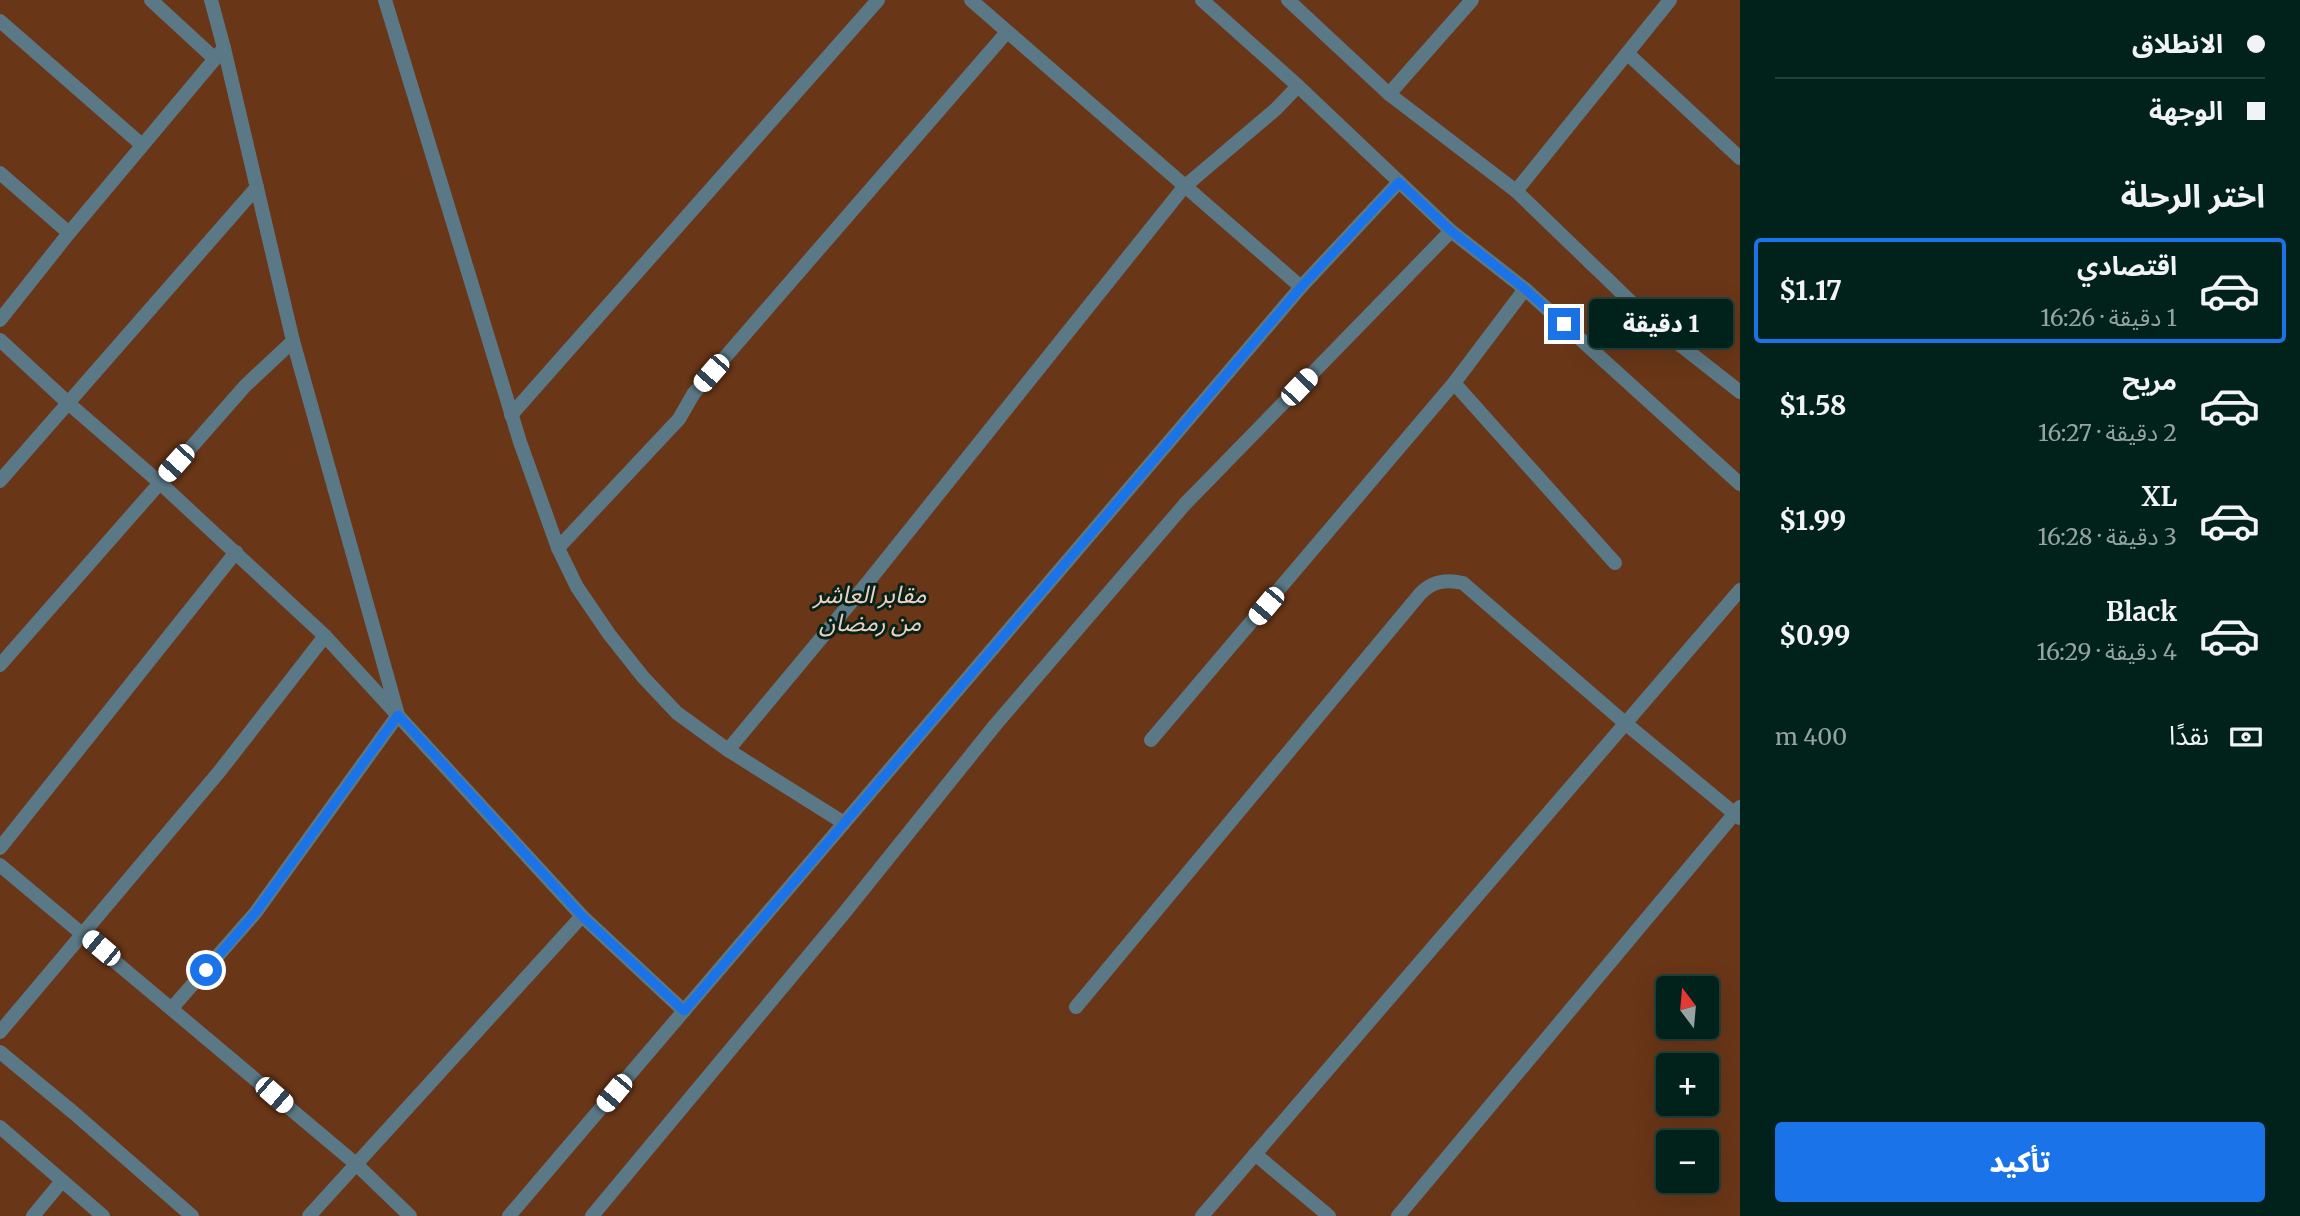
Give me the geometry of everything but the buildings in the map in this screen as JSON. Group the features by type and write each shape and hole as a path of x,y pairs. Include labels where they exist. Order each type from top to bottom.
{"lane":[{"path":"151,0 220,54"},
{"path":"211,0 220,54 257,187 293,341 398,715"},
{"path":"511,415 878,0"},
{"path":"971,0 1301,287"},
{"path":"1202,0 1298,86 1451,231 1525,289 1740,484"},
{"path":"1288,0 1389,94 1516,191 1656,326 1740,392"},
{"path":"1389,94 1472,0"},
{"path":"1516,191 1670,0"},
{"path":"390,3 511,415 558,548 577,587 643,677 677,713 728,750 844,823"},
{"path":"0,22 142,145"},
{"path":"558,548 679,419 694,393 1007,32"},
{"path":"0,320 69,233 220,54"},
{"path":"1628,54 1740,158"},
{"path":"728,750 868,582 1184,187 1276,109 1298,86"},
{"path":"0,173 69,233"},
{"path":"509,1216 1301,287 1399,182"},
{"path":"0,481 257,187"},
{"path":"592,1216 837,923 996,724 1176,515 1451,231"},
{"path":"1151,740 1454,383 1525,289"},
{"path":"0,340 236,552 325,636 582,916 684,1011"},
{"path":"0,665 245,386 293,341"},
{"path":"1454,383 1615,563"},
{"path":"0,848 236,552"},
{"path":"1076,1007 1426,587 1450,580 1463,583 1625,723 1738,813 1398,1216"},
{"path":"1202,1216 1740,590"},
{"path":"0,1032 219,772 325,636"},
{"path":"172,1008 256,912 398,715"},
{"path":"0,865 356,1164 410,1216"},
{"path":"309,1216 582,916"},
{"path":"0,1052 192,1216"},
{"path":"0,1127 103,1216"},
{"path":"1255,1154 1329,1216"},
{"path":"33,1216 62,1181"}],"green space":[{"name":"مقابر العاشر من رمضان","path":"0,0 1740,0 1740,1216 0,1216"}],"route":[{"path":"206,970 256,912 398,715 582,916 684,1011 1301,287 1399,182 1451,231 1525,289 1564,324"}]}
